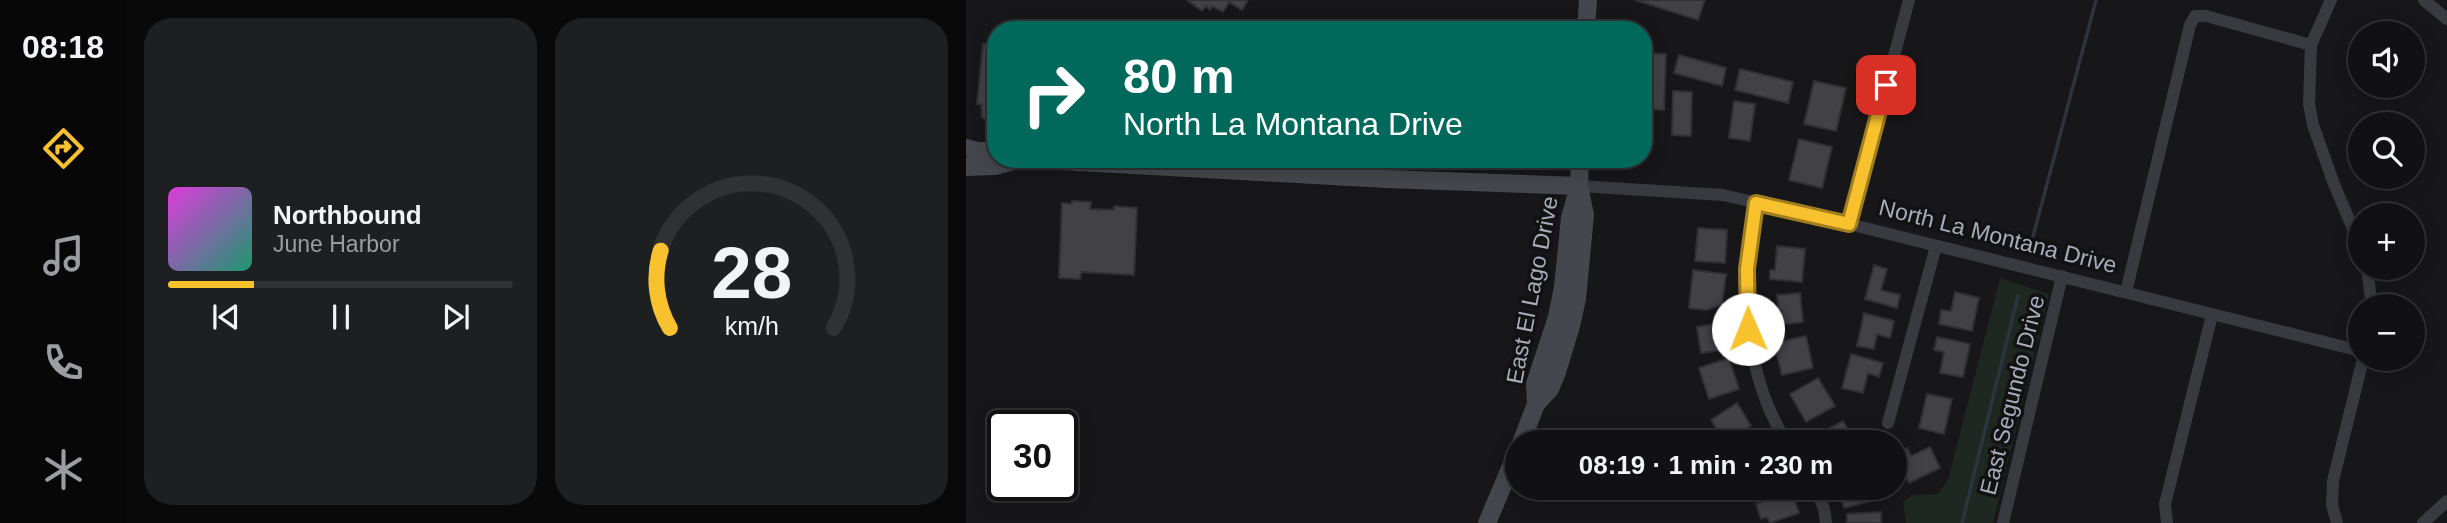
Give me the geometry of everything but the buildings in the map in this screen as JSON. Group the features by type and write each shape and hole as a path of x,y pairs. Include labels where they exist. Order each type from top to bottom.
{"street":[{"path":"1587,21 1588,0"},
{"path":"1849,224 1909,0"},
{"path":"2331,0 2311,45 2309,104 2313,125 2348,215"},
{"path":"2424,0 2447,19"},
{"path":"2126,292 2190,25 2195,16 2206,16 2311,45"},
{"path":"966,148 987,151"},
{"path":"966,167 987,166"},
{"path":"1188,168 1579,186"},
{"name":"East El Lago Drive","path":"1526,430 1536,404 1535,384 1557,317 1580,168"},
{"name":"North La Montana Drive","path":"1579,186 1701,193 1756,203 2348,348"},
{"path":"1756,203 1747,269 1748,329 1759,382 1782,430"},
{"path":"1888,423 1936,246"},
{"name":"East Segundo Drive","path":"2003,523 2062,276"},
{"path":"2167,523 2165,505 2212,315"},
{"path":"2337,523 2332,505 2333,481 2360,371"},
{"path":"1487,523 1505,480"},
{"path":"1821,500 1826,523"},
{"path":"2423,523 2447,501"}],"shaded area":[{"path":"2000,278 2049,294 1993,523 1906,523 1903,503 1911,495 1938,494 1948,480"}],"waterway":[{"path":"2031,244 2096,0"},
{"path":"1962,523 2018,296"}],"route":[{"path":"1748,329 1747,269 1756,203 1849,224 1886,85"}]}
